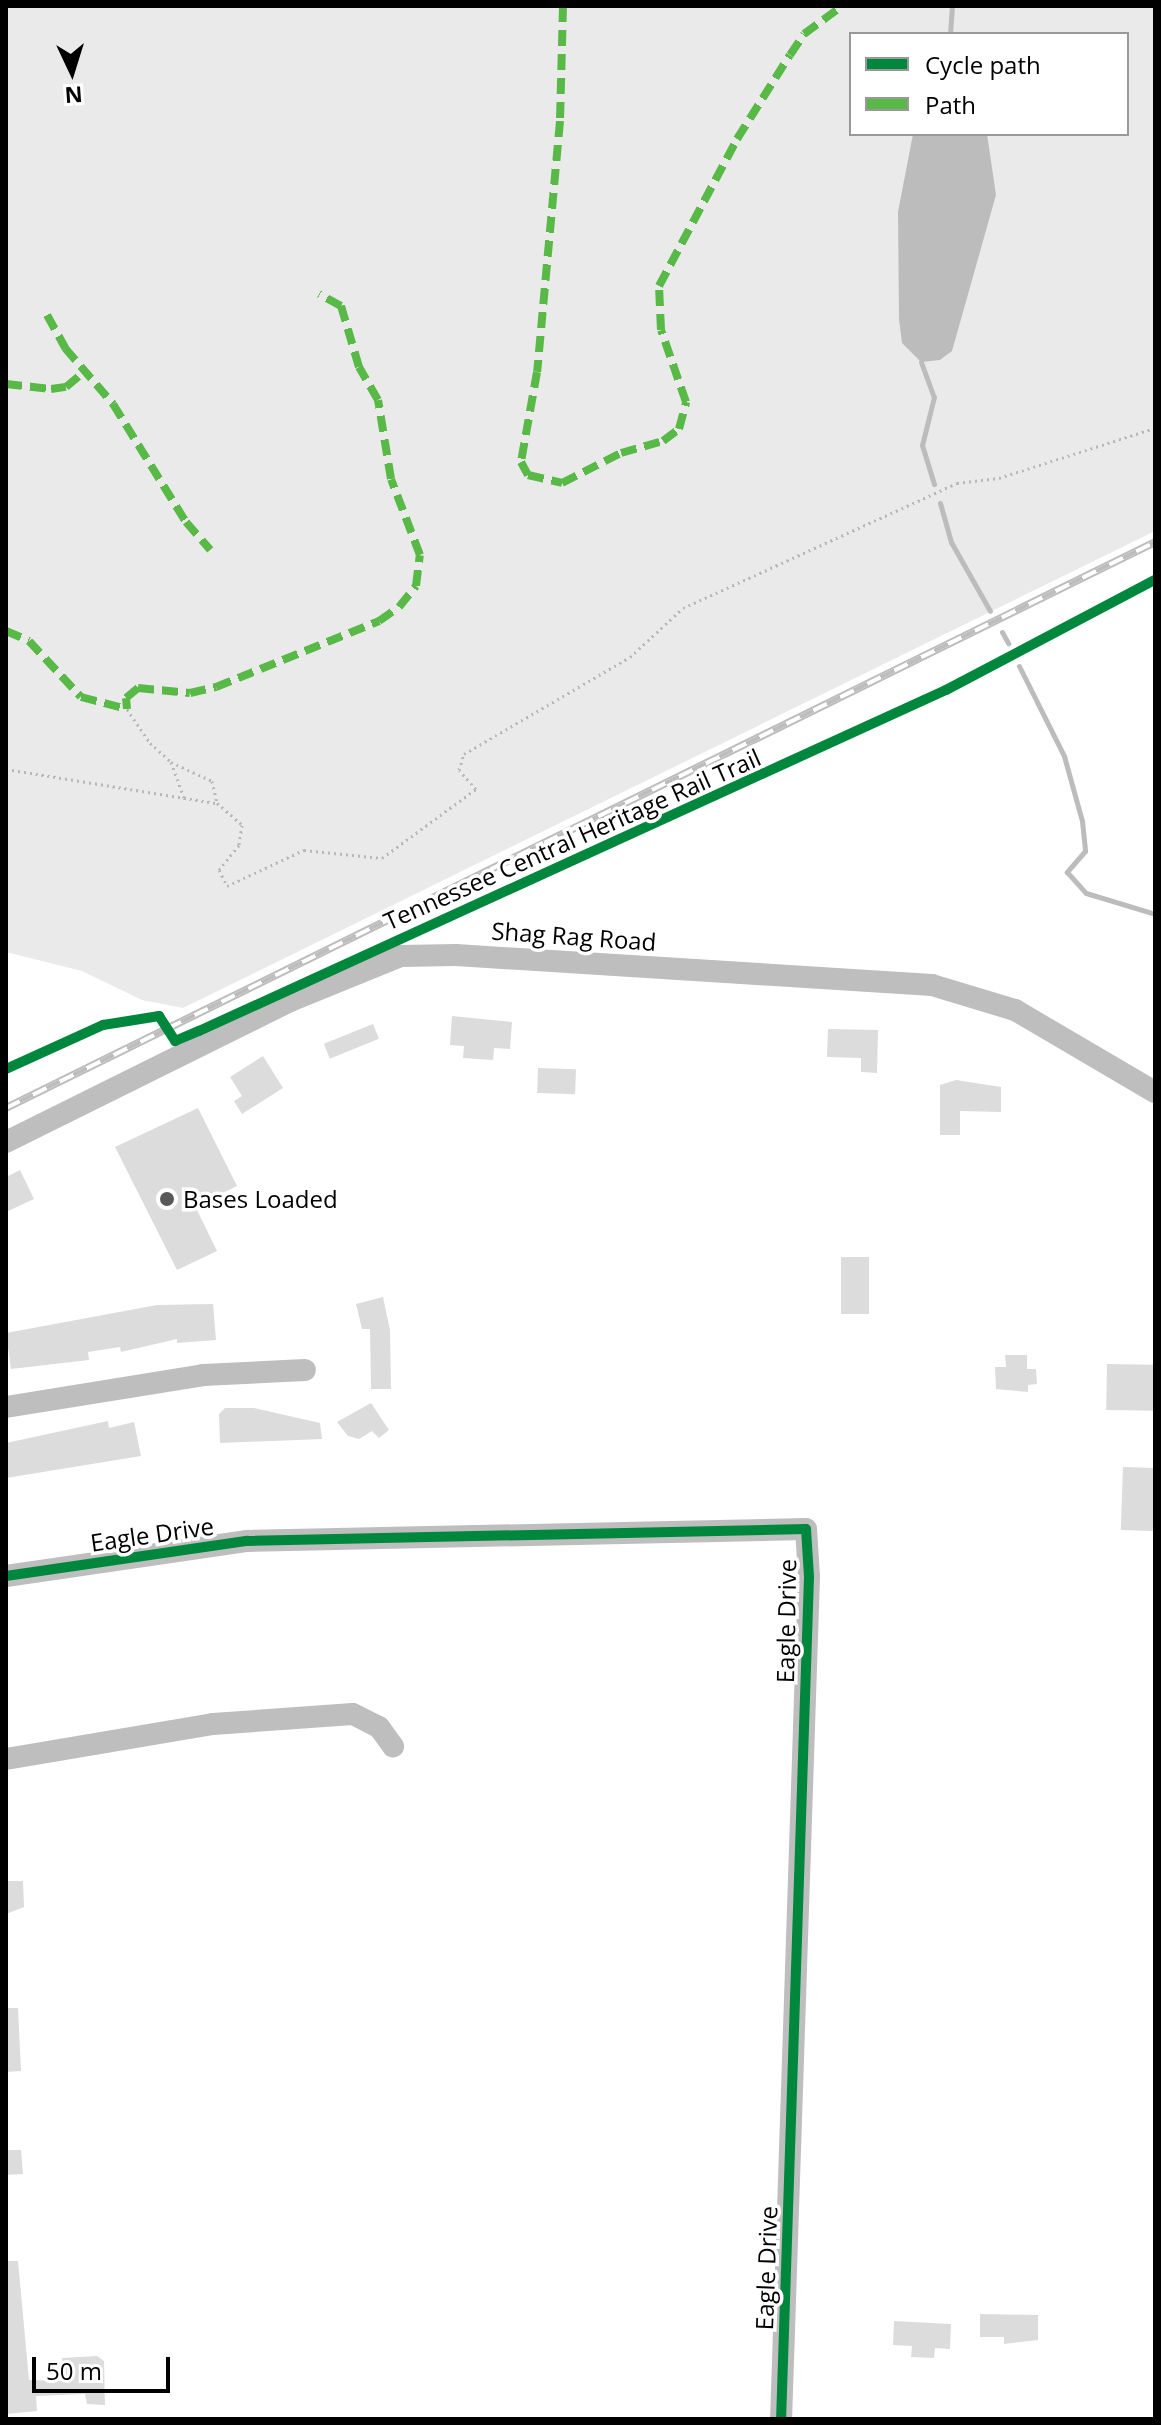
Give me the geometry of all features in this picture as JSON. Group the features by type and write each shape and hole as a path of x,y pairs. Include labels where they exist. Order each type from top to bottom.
{"street":[{"name":"Shag Rag Road","path":"6,1142 290,1001 401,956 456,955 932,985 1015,1010 1155,1092"},
{"path":"6,1407 188,1376 305,1370"},
{"name":"Eagle Drive","path":"6,1576 247,1541 806,1529 809,1577 781,2419"},
{"path":"6,1759 213,1724 353,1714 379,1727 393,1746"}],"path":[{"path":"6,769 217,803 242,825 239,845 219,870 227,886 304,850 382,858 472,794 474,783 459,770 464,754 630,657 683,608 957,483 999,478 1155,428"},
{"path":"127,709 150,743 171,762 212,781 217,803"},
{"path":"171,762 184,799"}],"shaded area":[{"path":"6,6 1155,6 1155,531 183,1008 142,1000 82,971 6,952"},
{"path":"913,136 987,136 996,195 952,351 940,360 921,362 902,343 898,212"}],"building":[{"path":"452,1016 512,1022 510,1049 494,1048 493,1060 463,1058 464,1046 450,1045"},
{"path":"373,1024 379,1039 330,1059 324,1044"},
{"path":"828,1029 878,1030 877,1073 861,1072 861,1058 827,1057"},
{"path":"263,1056 283,1088 242,1114 234,1101 242,1096 230,1077"},
{"path":"538,1068 576,1069 575,1094 537,1093"},
{"path":"956,1080 1001,1087 1001,1112 960,1111 960,1135 940,1135 940,1085"},
{"name":"Bases Loaded","path":"198,1108 237,1186 195,1206 217,1251 177,1270 115,1147"},
{"path":"20,1170 34,1199 6,1212 6,1177"},
{"path":"841,1257 869,1257 869,1314 841,1314"},
{"path":"383,1297 390,1330 391,1389 371,1389 370,1329 362,1329 356,1304"},
{"path":"213,1304 216,1340 177,1343 177,1339 121,1352 120,1347 88,1352 89,1360 11,1369 6,1333 157,1305"},
{"path":"1005,1355 1027,1355 1027,1369 1036,1369 1037,1384 1028,1385 1028,1392 996,1389 995,1367 1006,1367"},
{"path":"1107,1364 1155,1365 1154,1411 1106,1410"},
{"path":"371,1403 389,1430 379,1438 372,1431 359,1439 348,1436 337,1422"},
{"path":"225,1408 254,1408 320,1423 322,1439 220,1443 219,1414"},
{"path":"108,1421 109,1428 134,1422 141,1456 6,1478 6,1443"},
{"path":"1123,1467 1155,1468 1153,1531 1121,1530"},
{"path":"6,1881 23,1881 24,1907 6,1914"},
{"path":"6,2008 18,2008 21,2071 6,2072"},
{"path":"6,2150 21,2150 23,2174 6,2175"},
{"path":"6,2261 18,2261 29,2380 63,2381 62,2358 97,2356 104,2361 105,2405 87,2404 85,2394 36,2396 37,2411 6,2414"},
{"path":"980,2314 1038,2315 1038,2340 1004,2344 1004,2337 980,2337"},
{"path":"894,2321 951,2324 950,2349 935,2348 934,2358 911,2357 912,2346 893,2345"}],"waterway":[{"path":"950,32 952,6"},
{"path":"921,362 934,397 922,445 934,484"},
{"path":"940,503 951,542 990,611"},
{"path":"1002,632 1008,643"},
{"path":"1019,666 1064,756 1082,821 1085,851 1067,872 1086,893 1155,914"}],"railway":[{"path":"6,1108 1155,542"}],"marked path":[{"path":"563,6 560,121 537,372 521,462 528,475 562,483 621,453 663,441 679,429 686,402 661,330 659,286 737,139 790,55 804,34 842,6"},
{"path":"6,631 29,641 81,697 127,709 126,698 138,688 190,693 216,687 379,621 399,607 416,586 420,555 391,479 378,400 359,367 341,306 319,294"},
{"path":"47,315 65,348 113,404 186,522 210,550"},
{"path":"6,384 51,389 66,387 86,370"}],"cycle path":[{"name":"Tennessee Central Heritage Rail Trail","path":"6,1069 103,1025 159,1016 175,1041 199,1031 946,690 1155,580"},
{"path":"6,1576 247,1541 806,1529 809,1577 781,2419"}],"place":[{"name":"Bases Loaded","path":"167,1199"}]}
